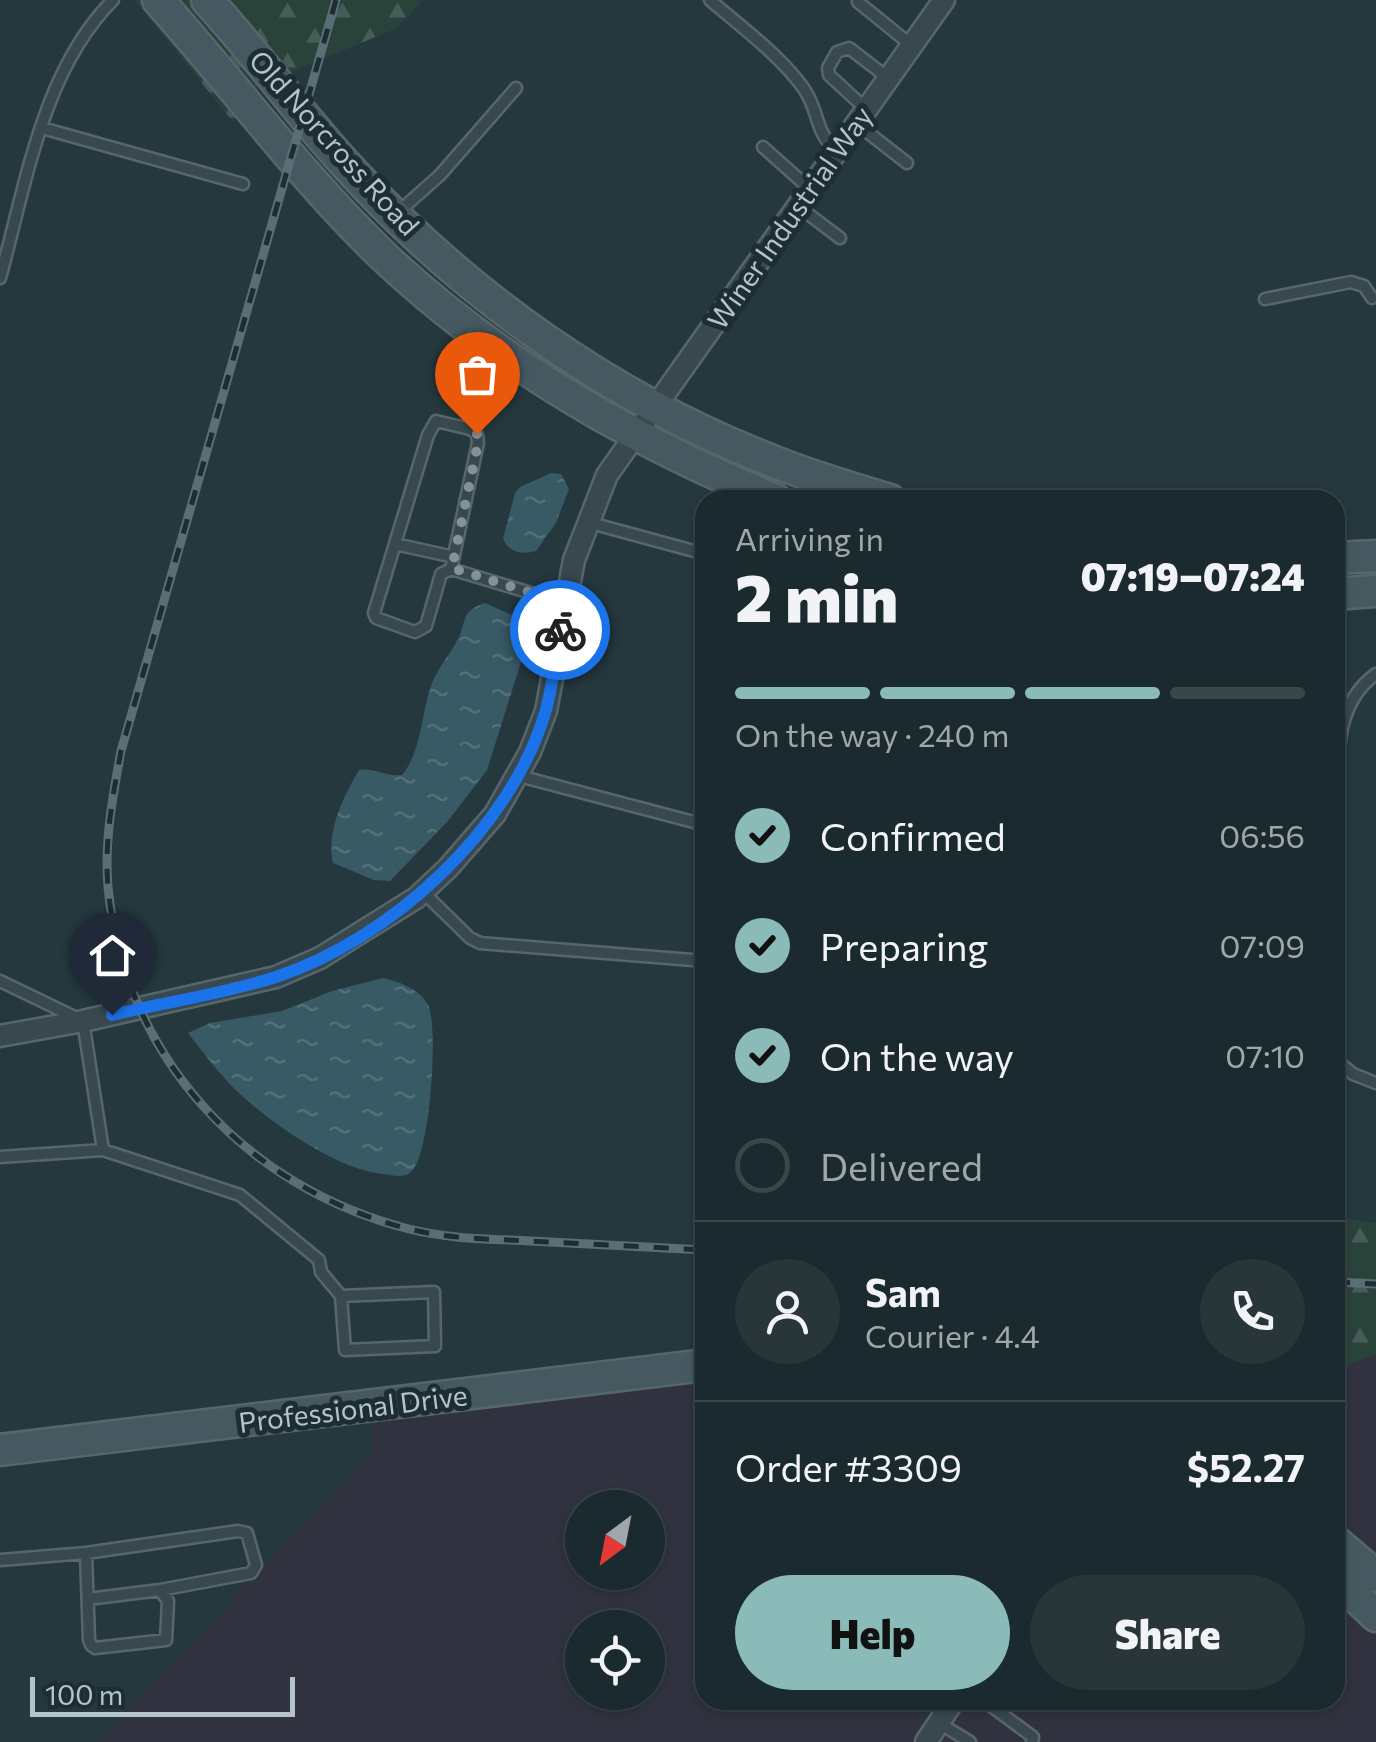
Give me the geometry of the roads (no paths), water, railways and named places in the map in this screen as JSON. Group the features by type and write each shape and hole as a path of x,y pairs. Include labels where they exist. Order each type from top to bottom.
{"main road":[{"name":"Old Norcross Road","path":"158,0 379,252 436,301 515,362 633,434 752,490"},
{"name":"Old Norcross Road","path":"207,0 349,168 500,306 566,353 654,406 773,462 859,490"},
{"path":"1345,558 1376,556"},
{"path":"1345,593 1376,591"},
{"name":"Professional Drive","path":"0,1450 695,1366"},
{"path":"1345,1550 1376,1576"},
{"path":"1345,1586 1376,1616"}],"street":[{"name":"Winer Industrial Way","path":"0,1036 84,1022 276,977 320,958 423,892 486,825 519,776 546,711 564,603 586,521 607,475 944,0"},
{"path":"926,1742 947,1710"}],"lane":[{"path":"0,278 42,128 76,45 113,0"},
{"path":"710,0 803,87 815,110 822,138 837,152"},
{"path":"858,2 912,46"},
{"path":"888,79 845,47 837,52 828,68 829,75 862,117 907,164"},
{"path":"395,214 440,175 516,88"},
{"path":"42,128 242,184"},
{"path":"763,147 840,238"},
{"path":"1265,299 1351,282 1364,286 1372,298"},
{"path":"433,424 470,428 477,434 453,563 440,574 426,626 421,631 381,622 374,613 433,424"},
{"path":"586,521 695,551"},
{"path":"396,544 564,603"},
{"path":"1345,712 1367,680 1376,674"},
{"path":"519,776 695,822"},
{"path":"423,892 480,943 695,959"},
{"path":"0,982 84,1022 103,1150"},
{"path":"1345,1068 1376,1083"},
{"path":"0,1157 103,1150 240,1195 319,1260 321,1272 341,1296 345,1350 435,1346 434,1292 341,1296"},
{"path":"0,1560 86,1553 238,1531 250,1539 256,1565 251,1573 88,1599"},
{"path":"86,1553 89,1640 95,1648 159,1644 166,1640 168,1601 160,1590"},
{"path":"999,1710 1033,1737 1032,1742"},
{"path":"939,1723 970,1742"}],"water":[{"path":"551,473 561,474 569,489 556,523 536,551 513,550 503,539 515,493"},
{"path":"485,603 523,620 521,662 487,770 448,821 390,881 374,880 333,863 334,827 359,770 402,775 417,744 434,679 468,613"},
{"path":"383,978 419,994 428,1005 431,1018 433,1063 428,1117 418,1160 406,1175 395,1176 343,1163 299,1139 241,1095 188,1033 210,1023 282,1011 332,991"}],"railway":[{"path":"336,0 121,751 107,853 108,887 119,949 139,1006 167,1059 203,1106 246,1148 295,1182 350,1210 439,1235 695,1250"},
{"path":"1345,1282 1376,1284"}]}
